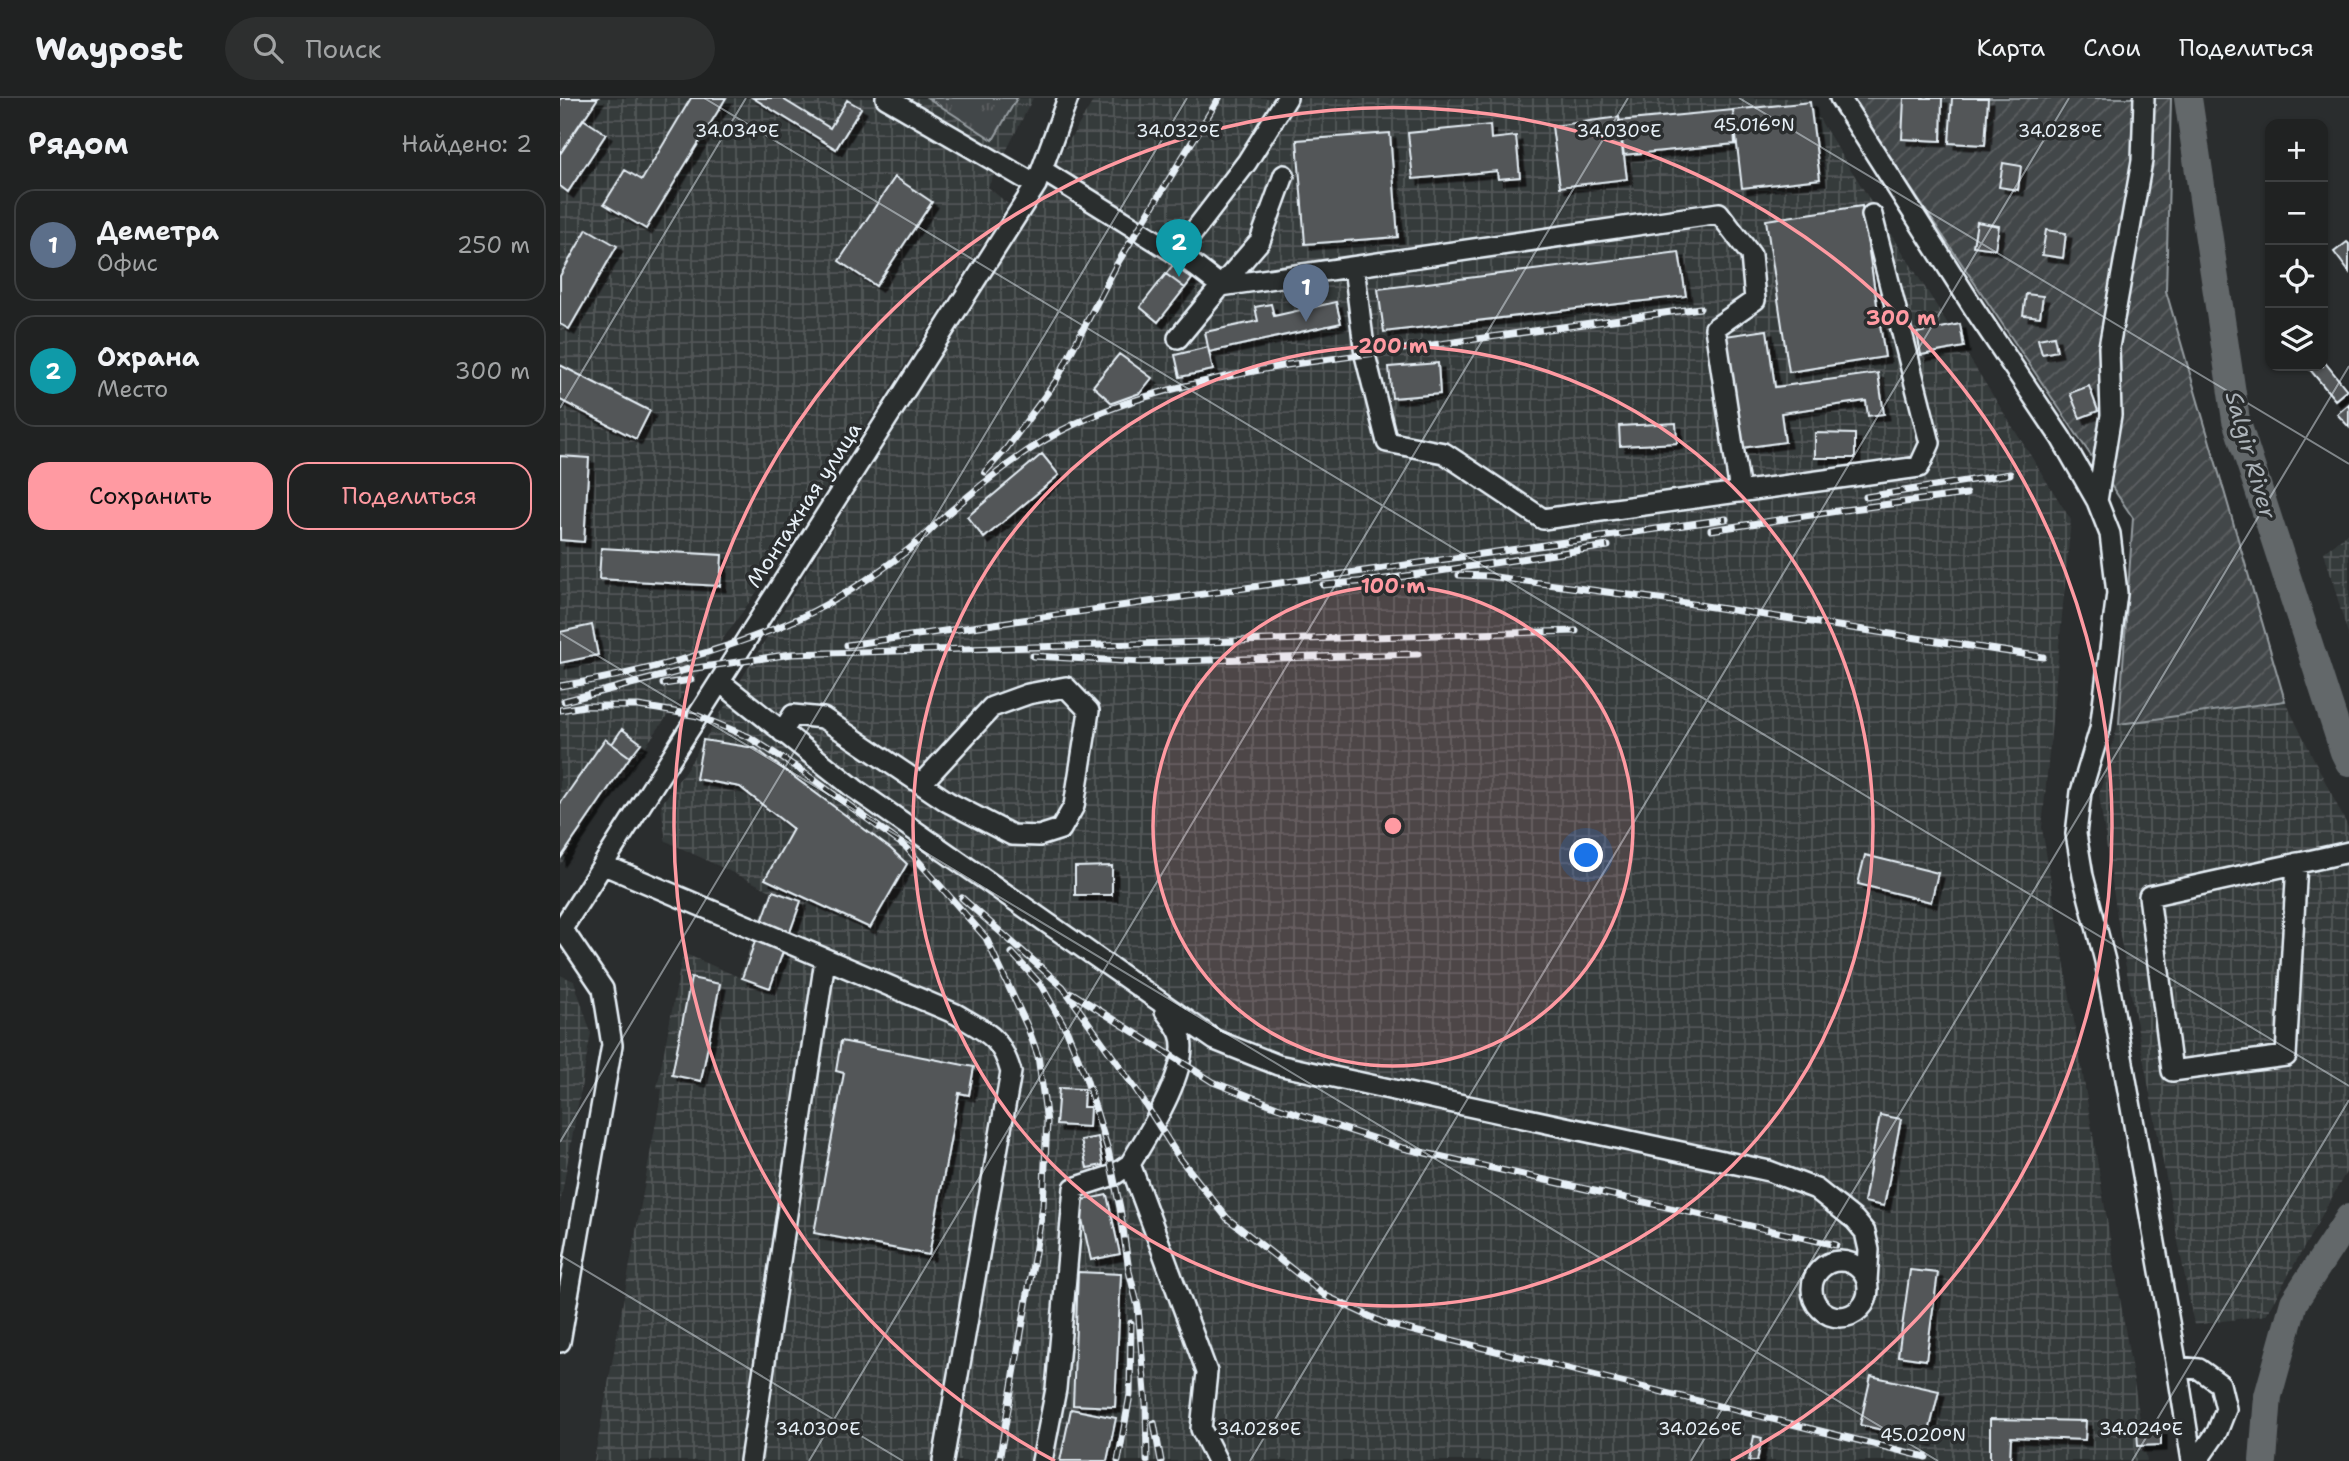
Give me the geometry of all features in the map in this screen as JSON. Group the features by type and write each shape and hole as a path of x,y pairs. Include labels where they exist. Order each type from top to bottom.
{"street":[{"path":"886,98 1039,178 1177,255 1221,286 1719,213 1751,255 1755,300 1715,328 1740,492"},
{"name":"Монтажная улица","path":"560,1342 612,1045 603,989 562,931 1039,178 1068,98"},
{"path":"1177,255 1247,162 1287,98"},
{"path":"1840,98 1975,310 2061,438 2097,501 2110,534 2117,593 2100,729 2081,792 2076,834 2083,876 2105,961 2192,1461"},
{"path":"2097,501 2111,415 2109,346 2142,161 2144,98"},
{"path":"1178,338 1259,241 1284,175"},
{"path":"1353,267 1366,355 1387,442 1444,453 1543,519 1919,467 1930,443 1872,215"},
{"path":"720,682 855,789 1215,1040 1279,1065 1769,1171 1816,1189 1855,1220 1865,1232 1869,1250 1867,1280"},
{"path":"782,732 793,715 823,718 921,784 948,802 1012,835 1039,835 1061,829 1074,806 1089,711 1066,687 1028,694 992,707 921,784"},
{"path":"2297,863 2287,1056 2172,1071 2149,896 2297,863 2349,852"},
{"path":"604,865 956,1014 989,1033 1004,1051 1011,1072 943,1461"},
{"path":"750,1461 825,960"},
{"path":"1042,1461 1056,1389 1074,1188 1114,1175 1130,1164 1156,1121 1182,1062 1181,1035 1159,1001"},
{"path":"1130,1164 1207,1372 1201,1429 1217,1461"},
{"path":"2177,1367 2199,1369 2220,1384 2226,1409 2217,1432 2197,1461"}],"shaded area":[{"path":"560,98 1033,98 988,187 1008,204 782,557 560,865"},
{"path":"1095,98 1806,98 2071,520 2042,828 2147,1461 594,1461 662,1089 657,1088 683,953 739,977 771,891 666,841 661,805 689,765"},
{"path":"2349,532 2349,638 2324,552"},
{"path":"2285,701 2349,829 2349,1167 2266,1315 2194,1325 2120,936 2099,795 2118,724"},
{"path":"560,975 574,981 591,1033 560,1204"}],"green space":[{"path":"928,98 1017,98 993,140"},
{"path":"1850,98 2171,98 2166,291 2285,701 2119,724 2133,518"}],"building":[{"path":"598,98 560,154 560,100"},
{"path":"691,98 726,98 646,229 604,204 625,170 642,180"},
{"path":"753,98 781,98 830,128 847,100 861,108 836,149"},
{"path":"1904,98 1942,98 1941,141 1902,139"},
{"path":"1952,98 1988,98 1985,145 1949,143"},
{"path":"1810,102 1820,179 1742,188 1733,110"},
{"path":"1733,110 1735,144 1623,155 1619,121"},
{"path":"1619,117 1627,179 1560,187 1552,126"},
{"path":"583,119 606,134 568,192 560,186 560,154"},
{"path":"1490,125 1491,139 1516,136 1520,177 1498,179 1497,171 1413,179 1408,133"},
{"path":"1390,133 1398,237 1305,244 1297,140"},
{"path":"2003,163 2021,166 2018,190 1999,187"},
{"path":"895,177 932,202 876,286 839,261"},
{"path":"1862,206 1885,357 1789,372 1766,220"},
{"path":"1977,222 1999,226 1995,249 1973,246"},
{"path":"587,229 617,246 569,329 560,324 560,276"},
{"path":"2046,230 2066,233 2063,258 2042,255"},
{"path":"2347,242 2349,244 2349,272 2334,252"},
{"path":"1679,252 1686,296 1384,332 1378,289"},
{"path":"1173,265 1192,279 1158,322 1140,307"},
{"path":"1173,265 1192,279 1185,288 1166,274"},
{"path":"2026,294 2043,296 2040,317 2023,315"},
{"path":"1336,302 1341,323 1209,352 1205,332 1258,321 1255,307 1271,304 1274,316"},
{"path":"1960,324 1964,347 1921,355 1917,333"},
{"path":"1767,330 1775,387 1878,373 1884,414 1868,416 1866,401 1781,413 1785,442 1741,448 1725,336"},
{"path":"2054,336 2057,351 2042,354 2038,339"},
{"path":"1208,347 1213,370 1180,377 1175,355"},
{"path":"1119,354 1152,378 1140,393 1112,403 1093,386"},
{"path":"1438,363 1440,394 1392,398 1389,367"},
{"path":"560,365 650,411 636,439 560,400"},
{"path":"2328,366 2347,390 2335,400 2311,371 2328,371"},
{"path":"2089,386 2098,411 2080,418 2070,393"},
{"path":"2349,404 2349,427 2337,414"},
{"path":"1676,423 1677,443 1620,446 1619,426"},
{"path":"1815,433 1855,434 1855,458 1815,458"},
{"path":"1042,454 1059,475 984,538 967,517"},
{"path":"560,456 589,458 584,542 560,540"},
{"path":"601,548 722,555 720,586 599,579"},
{"path":"592,625 598,655 560,663 560,632"},
{"path":"622,729 641,743 630,757 612,744"},
{"path":"605,739 630,757 560,859 560,804"},
{"path":"703,740 755,748 891,849 907,864 870,928 765,879 793,829 740,787 696,779"},
{"path":"1865,855 1938,873 1931,902 1858,884"},
{"path":"1112,866 1112,895 1075,895 1075,867"},
{"path":"773,891 801,901 770,988 742,978"},
{"path":"691,978 720,984 701,1081 672,1075"},
{"path":"841,1041 974,1067 969,1095 959,1093 929,1255 814,1233 844,1073 836,1071"},
{"path":"1059,1088 1084,1089 1083,1107 1090,1107 1089,1127 1056,1125"},
{"path":"1880,1115 1901,1119 1884,1206 1864,1202"},
{"path":"1098,1137 1103,1165 1087,1168 1081,1140"},
{"path":"1107,1195 1120,1254 1091,1260 1078,1201"},
{"path":"1910,1270 1938,1273 1926,1360 1898,1356"},
{"path":"1078,1272 1121,1274 1115,1407 1073,1405"},
{"path":"1871,1376 1939,1391 1927,1440 1860,1425"},
{"path":"1071,1409 1116,1418 1107,1461 1060,1461"},
{"path":"1990,1419 2086,1421 2085,1440 2011,1437 2010,1461 1990,1461"},
{"path":"2161,1430 2161,1445 2138,1446 2137,1431"},
{"path":"1754,1436 1762,1438 1757,1461 1749,1461"}],"waterway":[{"name":"Salgir River","path":"2188,98 2236,420 2349,762"},
{"name":"Salgir River","path":"2263,1461 2268,1396 2294,1302 2349,1218"}],"railway":[{"path":"985,472 1006,449 1056,381 1117,264 1219,98"},
{"path":"560,686 651,668 743,640 800,618 856,587 895,560 977,489 1025,452 1077,423 1154,394 1287,365 1700,308"},
{"path":"1866,497 2010,474"},
{"path":"1711,530 1966,494"},
{"path":"847,645 1726,519"},
{"path":"1323,585 1379,580 1608,546"},
{"path":"1459,575 1488,576 1666,600 2043,657"},
{"path":"564,701 689,669 792,654 1576,631"},
{"path":"1033,656 1142,662 1418,654"},
{"path":"663,684 691,680"},
{"path":"560,710 584,706 638,706 698,716 749,737 799,769 906,847 986,938 1028,1028 1038,1056 1047,1122 1043,1206 999,1461"},
{"path":"962,898 1063,987 1137,1091 1178,1156 1227,1218 1326,1296 1386,1324 1926,1457"},
{"path":"1012,953 1041,985 1067,1031 1086,1078 1108,1150 1138,1307 1146,1405 1147,1461"},
{"path":"1072,993 1213,1082 1277,1107 1403,1148 1836,1245"},
{"path":"1118,1461 1130,1395 1131,1323"},
{"path":"1154,1423 1161,1461"}],"place":[{"name":"Охрана","path":"1179,277"},
{"name":"Деметра","path":"1306,322"}]}
